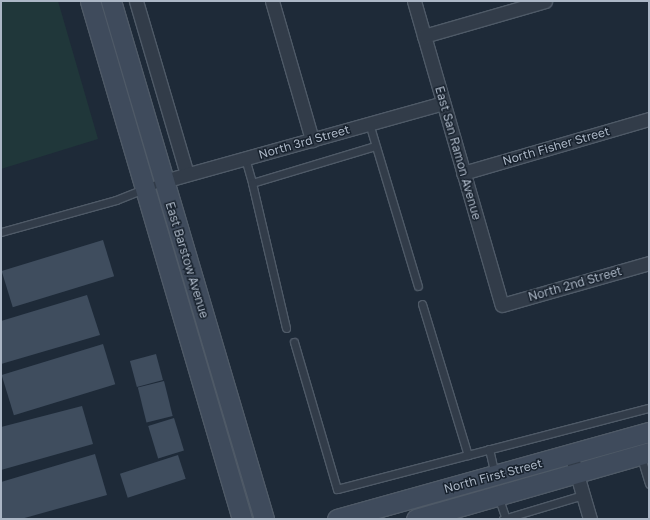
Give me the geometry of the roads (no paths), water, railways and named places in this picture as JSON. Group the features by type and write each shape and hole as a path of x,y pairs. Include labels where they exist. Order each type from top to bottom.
{"main road":[{"name":"East Barstow Avenue","path":"90,1 242,519"},
{"name":"East Barstow Avenue","path":"111,1 264,519"},
{"name":"North First Street","path":"427,518 498,495 649,432"},
{"name":"North First Street","path":"337,519 495,475 645,453"},
{"path":"427,518 433,505 485,488 495,475"}],"street":[{"path":"136,1 187,174"},
{"path":"272,1 312,140"},
{"name":"East San Ramon Avenue","path":"414,1 502,305"},
{"path":"424,36 546,1"},
{"name":"North 3rd Street","path":"164,181 443,103"},
{"name":"North Fisher Street","path":"463,172 649,119"},
{"name":"North 2nd Street","path":"502,305 649,263"},
{"path":"574,463 590,519"}],"lane":[{"path":"369,124 418,286"},
{"path":"252,183 375,146"},
{"path":"245,158 286,328"},
{"path":"1,232 116,200 144,187 164,181"},
{"path":"422,304 468,455"},
{"path":"294,342 337,489 649,408"},
{"path":"489,449 495,475"},
{"path":"645,453 649,484"},
{"path":"498,495 504,519 583,495"}]}
